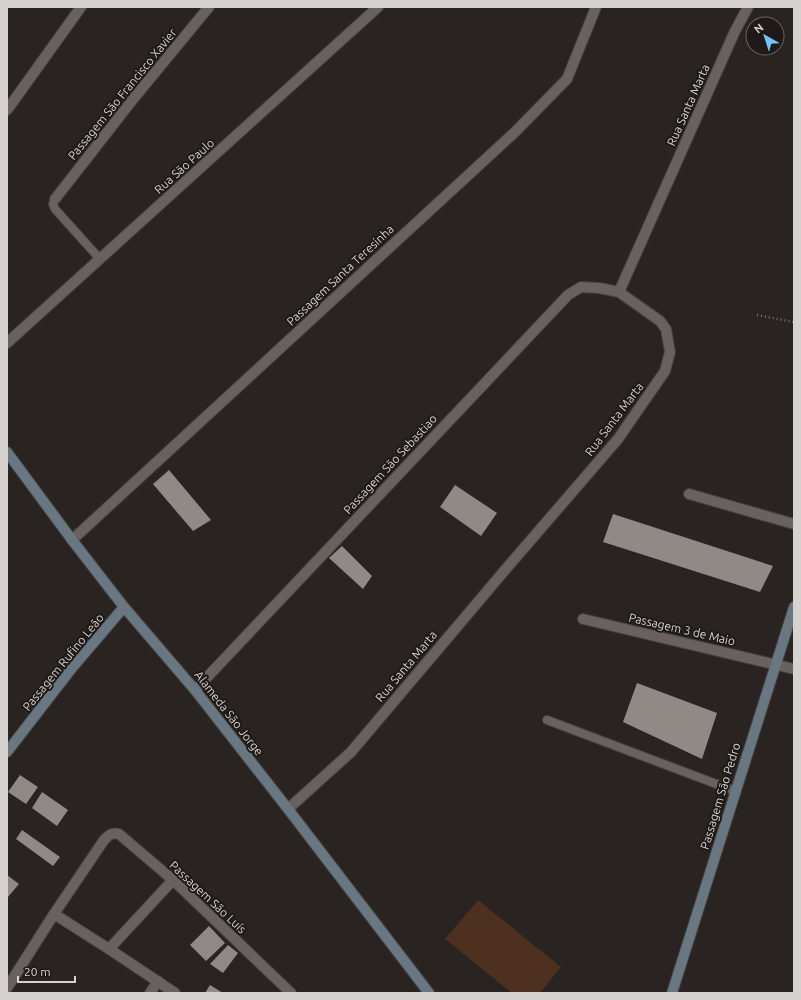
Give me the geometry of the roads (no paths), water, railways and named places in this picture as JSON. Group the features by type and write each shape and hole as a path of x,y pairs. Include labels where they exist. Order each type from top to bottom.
{"street":[{"path":"7,110 81,7"},
{"name":"Passagem São Francisco Xavier","path":"55,199 134,98 209,7"},
{"name":"Rua São Paulo","path":"7,343 378,7"},
{"name":"Passagem Santa Teresinha","path":"72,540 515,132 567,78 596,7"},
{"name":"Rua Santa Marta","path":"288,809 351,752 500,576 618,440 665,371 670,352 666,329 660,321 619,292 732,38 748,7"},
{"name":"Passagem São Sebastiao","path":"195,690 568,295 581,287 599,288 619,292"},
{"name":"Alameda São Jorge","path":"7,452 124,607 195,690 288,809 426,992"},
{"path":"689,494 794,524"},
{"name":"Passagem Rufino Leão","path":"7,752 72,668 124,607"},
{"name":"Passagem São Pedro","path":"672,993 794,607"},
{"name":"Passagem 3 de Maio","path":"583,619 794,669"},
{"name":"Passagem São Luís","path":"54,914 104,840 109,835 115,833 119,834 172,880 291,993"},
{"path":"109,949 172,880"},
{"path":"7,988 54,914 176,993"},
{"path":"150,993 158,981"}],"lane":[{"path":"55,199 53,204 55,209 100,260"},
{"path":"547,720 736,791"}]}
